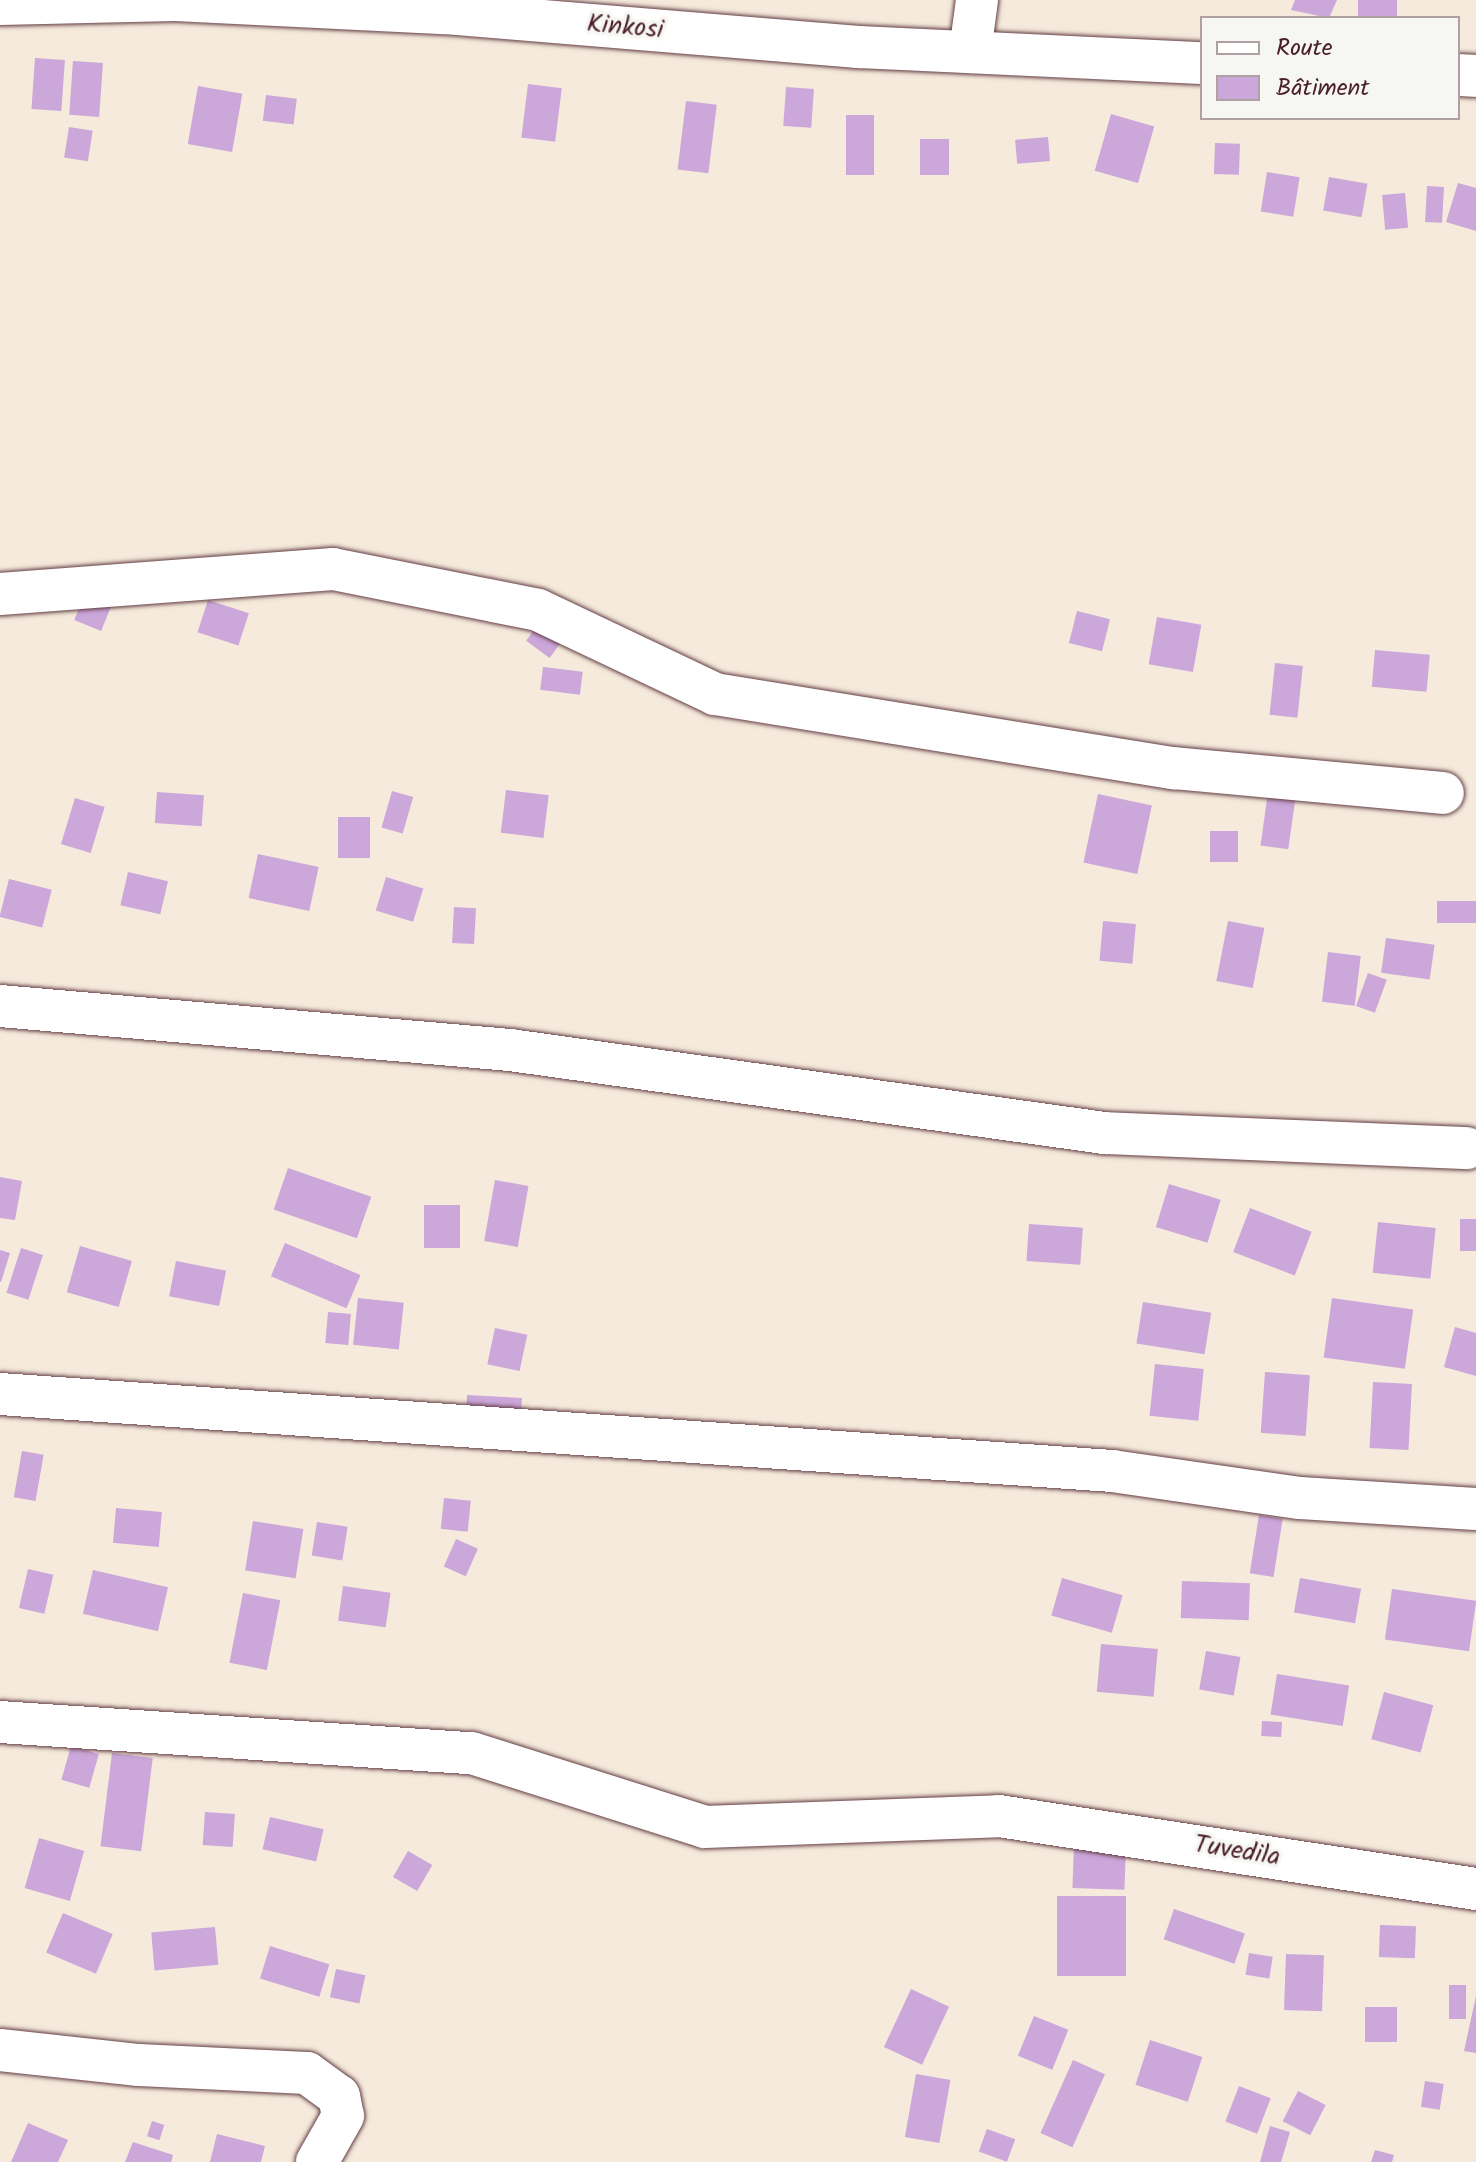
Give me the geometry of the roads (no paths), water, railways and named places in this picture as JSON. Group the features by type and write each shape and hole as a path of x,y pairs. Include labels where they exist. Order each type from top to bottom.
{"street":[{"name":"Kinkosi","path":"0,4 175,0 413,12 970,52 1200,63"},
{"path":"970,52 977,0"},
{"path":"0,594 333,569 538,610 715,694 1174,768 1443,793"},
{"path":"0,1006 510,1050 1104,1133 1467,1148"},
{"path":"0,1394 1112,1471 1300,1498 1476,1509"},
{"name":"Tuvedila","path":"0,1722 472,1753 705,1827 999,1816 1476,1889"},
{"path":"0,2050 139,2065 307,2073 339,2096 343,2116 317,2162"}]}
